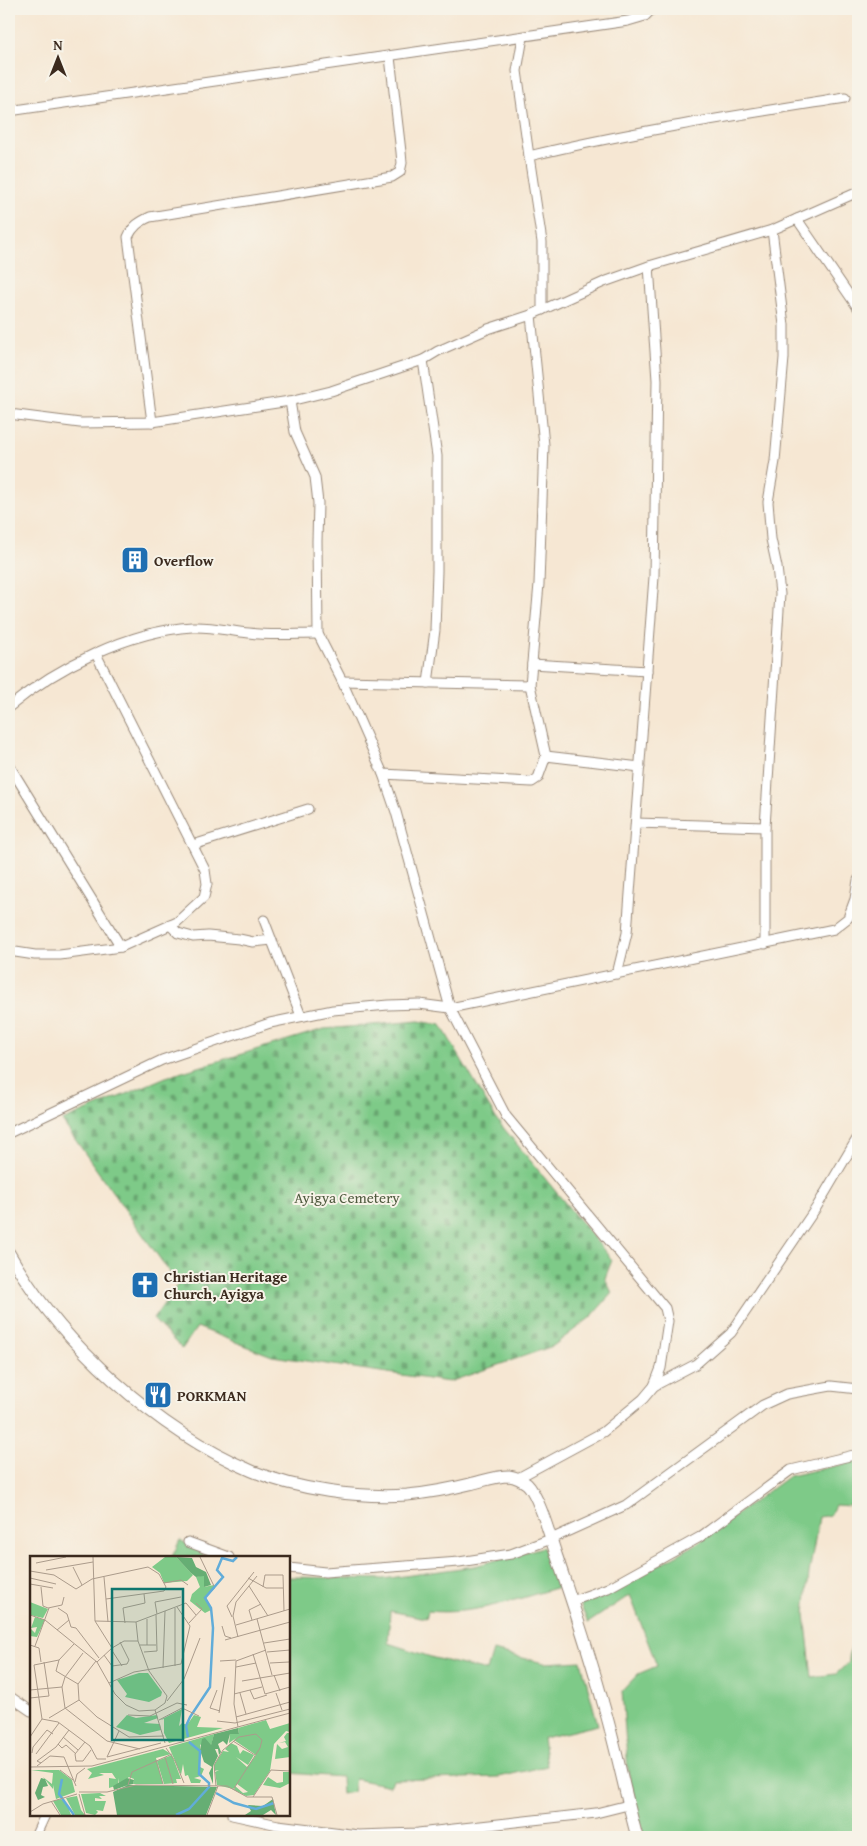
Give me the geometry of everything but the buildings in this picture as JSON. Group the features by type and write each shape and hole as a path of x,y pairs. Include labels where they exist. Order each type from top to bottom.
{"street":[{"path":"9,111 628,21 645,16 652,9"},
{"path":"523,37 518,71 542,242 542,310"},
{"path":"152,422 128,237 131,230 137,223 150,217 392,177 400,172 402,158 390,57"},
{"path":"529,156 674,125 845,98"},
{"path":"9,414 80,423 152,422 290,401 331,391 423,360 438,351 488,329 542,310 604,282 649,266 772,230 858,192"},
{"path":"797,219 858,308"},
{"path":"764,944 765,827 780,594 771,539 768,502 776,461 784,358 784,325 772,230"},
{"path":"617,974 626,933 654,577 657,380 649,266"},
{"path":"383,774 532,782 538,778 546,756 530,685 539,584 544,445 531,314"},
{"path":"423,360 437,456 435,630 428,683"},
{"path":"9,1253 28,1284 47,1309 100,1368 162,1420 183,1434 253,1471 286,1482 323,1490 363,1494 407,1495 453,1488 501,1477 518,1478 604,1432 643,1399 654,1386 660,1368 668,1321 665,1308 506,1116 450,1008 396,812 383,774 342,681 318,634 316,541 318,503 315,477 295,432 290,401"},
{"path":"9,707 29,691 65,668 139,637 159,632 194,627 251,633 318,634"},
{"path":"9,951 35,955 60,955 121,947 177,922 204,897 207,884 205,870 96,654"},
{"path":"532,664 647,671"},
{"path":"342,681 530,685"},
{"path":"546,756 640,767"},
{"path":"9,765 121,947"},
{"path":"193,846 308,809"},
{"path":"636,823 765,827"},
{"path":"9,1133 162,1060 270,1023 333,1010 388,1005 419,1004 450,1008 834,929 848,918 855,899 858,880"},
{"path":"264,920 301,1016"},
{"path":"170,925 178,933 193,937 216,936 239,938 253,942 272,940"},
{"path":"654,1386 696,1364 730,1333 816,1208 858,1137"},
{"path":"290,1568 325,1572 460,1562 511,1554 551,1539 626,1505 763,1405 787,1394 831,1386 858,1389"},
{"path":"572,1601 608,1588 700,1537 791,1470 858,1454"},
{"path":"518,1478 528,1485 535,1494 572,1601 604,1703 628,1805 638,1837"},
{"path":"188,1542 226,1556"},
{"path":"9,1696 30,1710"},
{"path":"237,1816 278,1825 358,1835 418,1833 596,1812 628,1805"},
{"path":"35,1837 45,1816"}],"green space":[{"name":"Ayigya Cemetery","path":"419,1021 441,1025 497,1120 612,1260 605,1278 612,1293 591,1317 553,1346 449,1382 272,1356 197,1327 182,1349 153,1319 178,1284 62,1121 166,1077 324,1029"},
{"path":"858,1461 858,1477 851,1506 835,1505 830,1515 819,1517 809,1573 805,1614 812,1677 836,1674 849,1662 849,1653 854,1641 858,1641 858,1837 644,1837 628,1771 622,1691 638,1674 657,1666 630,1595 588,1623 580,1604 630,1581 693,1546 789,1476"},
{"path":"180,1540 204,1554 203,1556 172,1556"},
{"path":"543,1547 559,1587 478,1609 445,1612 428,1611 426,1618 390,1611 388,1643 434,1658 487,1671 493,1651 544,1663 581,1661 598,1725 543,1738 547,1766 499,1777 393,1780 390,1786 355,1779 353,1792 342,1794 341,1777 290,1773 290,1577 383,1579 475,1566"}],"place":[{"name":"Overflow","path":"135,560"},
{"name":"Christian Heritage Church, Ayigya","path":"145,1285"},
{"name":"PORKMAN","path":"158,1395"}]}
